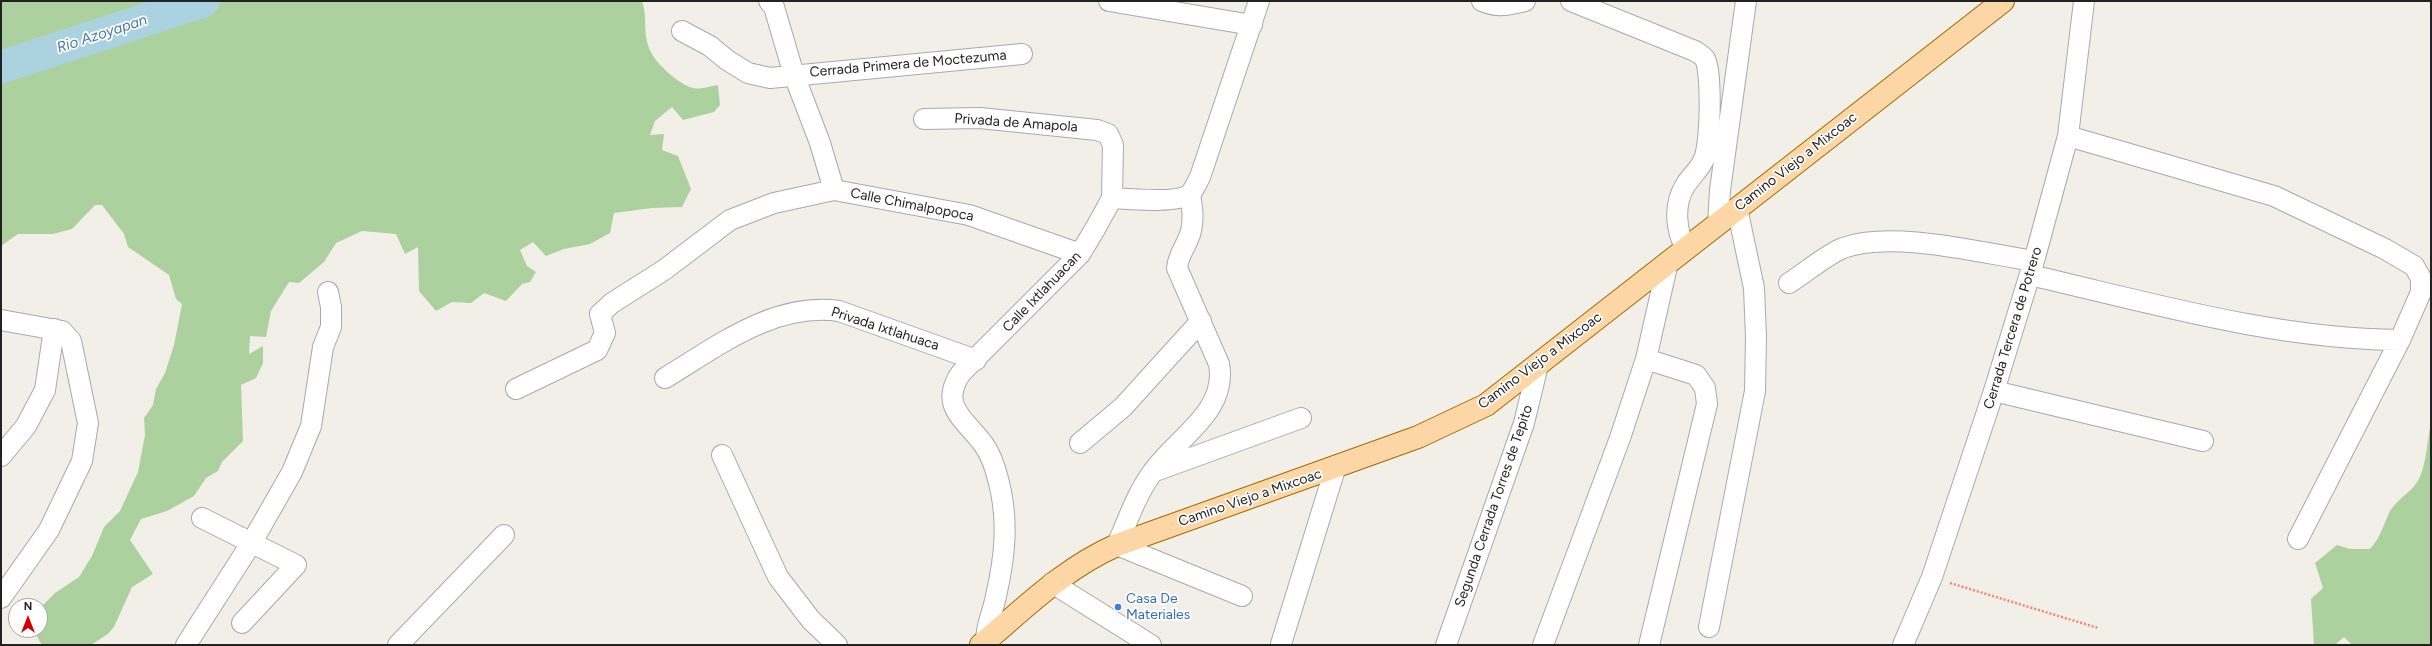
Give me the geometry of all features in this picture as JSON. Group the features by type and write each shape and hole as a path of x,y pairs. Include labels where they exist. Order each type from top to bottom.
{"main road":[{"name":"Camino Viejo a Mixcoac","path":"984,643 1052,583 1075,566 1117,545 1335,469 1418,437 1486,405 2003,1"}],"street":[{"path":"1108,1 1252,25"},
{"path":"1242,596 1117,545 1139,492 1153,471 1206,412 1216,399 1220,389 1221,376 1218,364 1201,321 1177,268 1178,260 1191,232 1193,211 1190,194 1200,177 1259,1"},
{"path":"1482,1 1492,6 1507,6 1525,1"},
{"path":"1572,1 1695,51 1704,59 1709,73 1709,142 1704,161 1685,186 1678,202 1679,236 1686,249"},
{"path":"1718,224 1720,190 1746,1"},
{"name":"Cerrada Tercera de Potrero","path":"1903,645 1932,578 1994,391 2032,268 2068,136 2084,1"},
{"path":"516,389 597,350 605,333 600,314 612,302 664,270 730,220 774,203 834,190 820,143 794,74 773,3"},
{"name":"Cerrada Primera de Moctezuma","path":"682,31 710,46 727,60 748,73 770,78 794,74 1022,54"},
{"name":"Privada de Amapola","path":"924,118 980,118 1097,130 1108,134 1113,145 1112,198"},
{"path":"2068,136 2274,196 2414,266 2421,278 2421,292 2400,340 2298,539"},
{"name":"Calle Chimalpopoca","path":"834,190 969,215 1080,254"},
{"path":"1112,198 1148,200 1180,197 1190,194"},
{"name":"Calle Ixtlahuacan","path":"984,643 986,628 996,599 1004,552 1005,521 998,480 992,461 985,446 953,407 952,396 955,381 1080,254 1112,198"},
{"path":"1709,628 1755,391 1756,338 1754,288 1737,208"},
{"path":"1789,283 1842,249 1867,242 1915,243 2032,268 2252,327 2358,340 2400,340"},
{"path":"1543,645 1620,438 1646,358 1668,262"},
{"path":"186,645 252,542 292,472 311,426 323,347 331,327 331,307 328,292"},
{"name":"Privada Ixtlahuaca","path":"665,378 726,341 774,317 820,308 839,311 976,360"},
{"path":"1,320 62,331 71,341 88,423 82,461 49,530 1,598"},
{"path":"1080,443 1123,407 1201,321"},
{"path":"1,456 26,426 45,390 54,329"},
{"path":"1646,358 1696,375 1704,388 1707,404 1649,645"},
{"name":"Segunda Cerrada Torres de Tepito","path":"1446,645 1524,423 1538,365"},
{"path":"1994,391 2203,441"},
{"path":"1153,471 1301,418"},
{"path":"722,455 778,578 811,620 837,645"},
{"path":"1281,644 1335,469"},
{"path":"202,518 296,565 242,623"},
{"path":"398,645 504,535"},
{"path":"1052,583 1151,645"}],"path":[{"path":"1932,578 2098,628"}],"green space":[{"path":"1,1 642,1 645,13 648,46 658,62 675,78 693,88 698,89 718,85 720,105 714,112 683,120 672,107 655,121 650,135 664,134 662,150 678,156 691,189 682,207 652,208 614,213 610,233 590,244 564,249 546,256 533,242 520,250 527,266 536,272 530,282 522,284 506,301 484,293 471,303 452,302 436,311 419,291 418,247 405,254 396,234 362,231 336,243 324,262 299,283 289,282 271,311 266,337 250,336 249,354 263,346 263,363 256,378 241,385 243,441 222,462 218,471 206,478 194,496 167,511 141,519 130,540 153,574 132,587 114,627 108,634 91,645 42,645 38,638 48,638 48,600 55,593 79,577 92,556 104,527 120,511 138,472 145,435 144,418 153,405 156,389 165,373 174,345 182,304 176,299 169,275 128,247 124,234 102,205 95,205 72,229 53,234 18,234 1,246"},
{"path":"2431,422 2431,645 2352,645 2344,637 2335,645 2314,645 2311,599 2323,588 2315,563 2337,545 2350,549 2370,549 2379,535 2390,511 2419,479 2425,458"}],"waterway":[{"name":"Rio Azoyapan","path":"1,67 203,1"}],"place":[{"name":"Casa De Materiales","path":"1118,607"}]}
